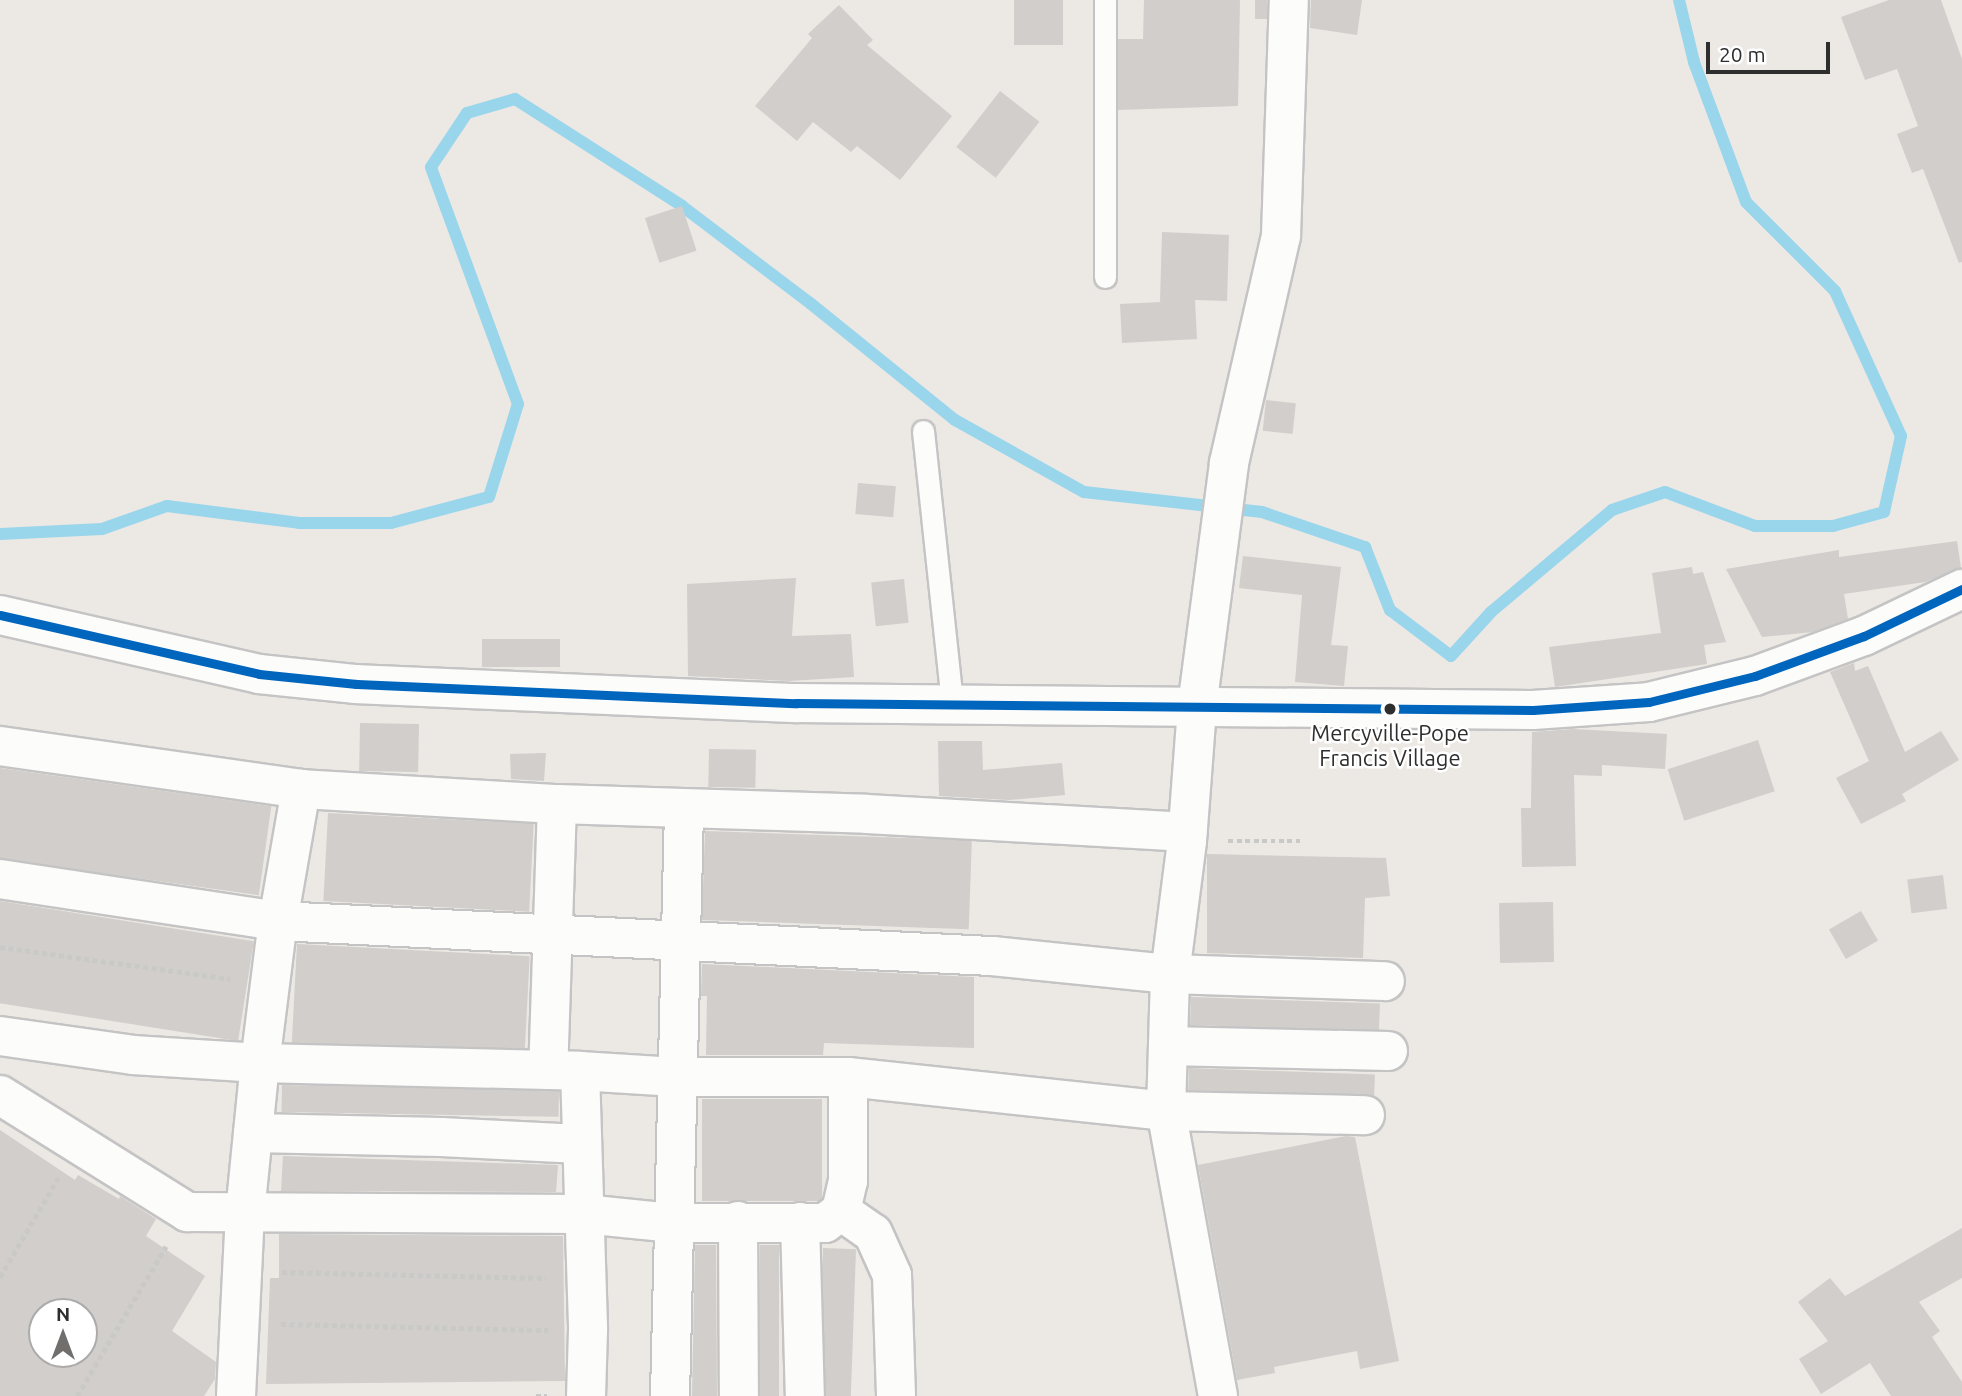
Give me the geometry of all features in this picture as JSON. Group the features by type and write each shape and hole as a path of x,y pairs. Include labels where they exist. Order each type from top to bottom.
{"street":[{"path":"1218,1396 1166,1111 1170,974 1187,837 1197,707 1222,537 1229,463 1282,236 1289,0"},
{"path":"0,615 259,674 356,684 796,703 1533,710 1649,702 1755,676 1864,636 1962,589"},
{"path":"0,746 301,789 556,804 867,814 1187,837"},
{"path":"234,1390 245,1213 260,1063 278,921 301,789"},
{"path":"556,804 553,937 564,1071 580,1144 588,1330 586,1396"},
{"path":"670,1396 672,1223 684,809"},
{"path":"0,879 278,921 553,937 992,956 1170,974 1385,981"},
{"path":"0,1036 134,1055 260,1063 564,1071 676,1077 848,1077 1166,1111 1365,1115"},
{"path":"1168,1046 1388,1051"},
{"path":"0,1094 77,1146 187,1212 584,1214 672,1223 825,1223 841,1211 848,1181 848,1077"},
{"path":"253,1133 441,1137 580,1144"},
{"path":"841,1211 873,1233 892,1275 896,1396"},
{"path":"738,1221 738,1396"},
{"path":"800,1222 805,1396"}],"lane":[{"path":"1105,0 1105,277"},
{"path":"923,431 952,704"}],"path":[{"path":"1187,837 1300,841"},
{"path":"0,947 269,985"},
{"path":"0,1277 77,1146"},
{"path":"77,1396 187,1212"},
{"path":"242,1271 586,1279"},
{"path":"240,1323 588,1330"}],"building":[{"path":"1014,0 1063,0 1063,45 1014,45"},
{"path":"1144,0 1240,0 1238,106 1118,110 1118,39 1143,39"},
{"path":"1255,0 1267,0 1267,19 1255,19"},
{"path":"1311,0 1362,0 1357,35 1310,28"},
{"path":"1889,0 1941,0 1962,59 1962,262 1959,263 1923,169 1912,173 1897,134 1918,126 1897,69 1865,80 1841,17"},
{"path":"839,5 873,40 867,45 952,116 900,180 857,146 851,152 813,122 797,141 755,106 812,38 808,34"},
{"path":"1000,91 1039,122 996,178 956,147"},
{"path":"682,206 697,251 659,263 645,218"},
{"path":"1162,232 1229,235 1227,301 1195,300 1197,339 1122,343 1120,304 1160,302"},
{"path":"1266,400 1296,403 1293,434 1263,431"},
{"path":"858,483 896,486 893,517 855,514"},
{"path":"1957,541 1961,568 1925,582 1844,594 1848,619 1813,632 1762,637 1726,569 1839,550 1839,557"},
{"path":"1243,556 1341,567 1331,645 1348,646 1344,686 1295,682 1302,595 1239,588"},
{"path":"1692,567 1693,574 1703,572 1726,642 1704,645 1707,664 1555,687 1549,647 1661,633 1652,573"},
{"path":"796,578 792,636 851,634 854,677 789,681 688,676 687,584"},
{"path":"904,579 909,623 876,626 871,582"},
{"path":"482,639 560,639 560,667 482,667"},
{"path":"1854,663 1855,671 1868,666 1905,752 1941,731 1959,760 1902,794 1906,801 1861,824 1836,778 1869,761 1830,672"},
{"path":"360,723 419,724 418,772 359,771"},
{"path":"1573,729 1667,734 1665,769 1602,765 1602,776 1574,775 1576,866 1522,867 1521,808 1531,808 1532,732"},
{"path":"1758,740 1775,791 1684,821 1668,769"},
{"path":"938,741 982,741 983,770 1062,763 1065,795 1009,800 939,796"},
{"path":"709,749 756,750 755,788 708,787"},
{"path":"546,753 544,781 511,779 510,754"},
{"path":"0,768 271,806 259,895 0,859"},
{"path":"328,813 534,824 529,912 323,901"},
{"path":"705,831 972,840 969,929 702,920"},
{"path":"1207,854 1386,858 1390,896 1365,898 1363,958 1207,953"},
{"path":"1943,875 1947,909 1911,913 1907,879"},
{"path":"0,901 254,941 238,1041 0,1003"},
{"path":"1553,902 1554,962 1500,963 1499,903"},
{"path":"1861,911 1878,940 1846,959 1829,930"},
{"path":"297,944 530,956 524,1055 292,1043"},
{"path":"702,964 974,977 974,1048 824,1043 823,1055 706,1055 707,996 701,996"},
{"path":"1191,997 1380,1004 1379,1032 1190,1025"},
{"path":"1189,1068 1375,1074 1374,1096 1188,1090"},
{"path":"282,1085 559,1090 558,1117 282,1112"},
{"path":"702,1099 822,1099 822,1201 702,1201"},
{"path":"0,1130 75,1180 78,1175 119,1199 120,1196 156,1219 146,1236 205,1276 172,1331 216,1362 215,1379 204,1396 0,1396"},
{"path":"1346,1136 1355,1137 1399,1361 1360,1369 1357,1351 1274,1367 1275,1373 1237,1380 1198,1165"},
{"path":"283,1156 558,1165 556,1192 281,1191"},
{"path":"1962,1228 1962,1278 1919,1302 1940,1331 1932,1337 1962,1382 1962,1396 1891,1396 1870,1363 1821,1394 1799,1359 1828,1341 1798,1302 1830,1278 1845,1296"},
{"path":"279,1234 563,1236 565,1381 266,1384 270,1278 279,1278"},
{"path":"695,1245 716,1245 717,1396 692,1396"},
{"path":"760,1245 779,1245 779,1396 760,1396"},
{"path":"823,1248 856,1249 851,1396 818,1396"}],"waterway":[{"path":"0,534 102,529 167,506 299,523 391,523 489,497 518,404 431,167 467,113 515,99 682,206 810,303 955,420 1084,492 1262,512 1365,547 1390,610 1451,656 1491,612 1612,510 1665,492 1755,526 1833,526 1884,512 1901,436 1835,291 1746,202 1694,62 1679,0"}],"transit line":[{"path":"0,615 259,674 356,684 796,703 1533,710 1649,702 1755,676 1864,636 1962,589"}],"place":[{"name":"Mercyville-Pope Francis Village","path":"1390,709"}]}
